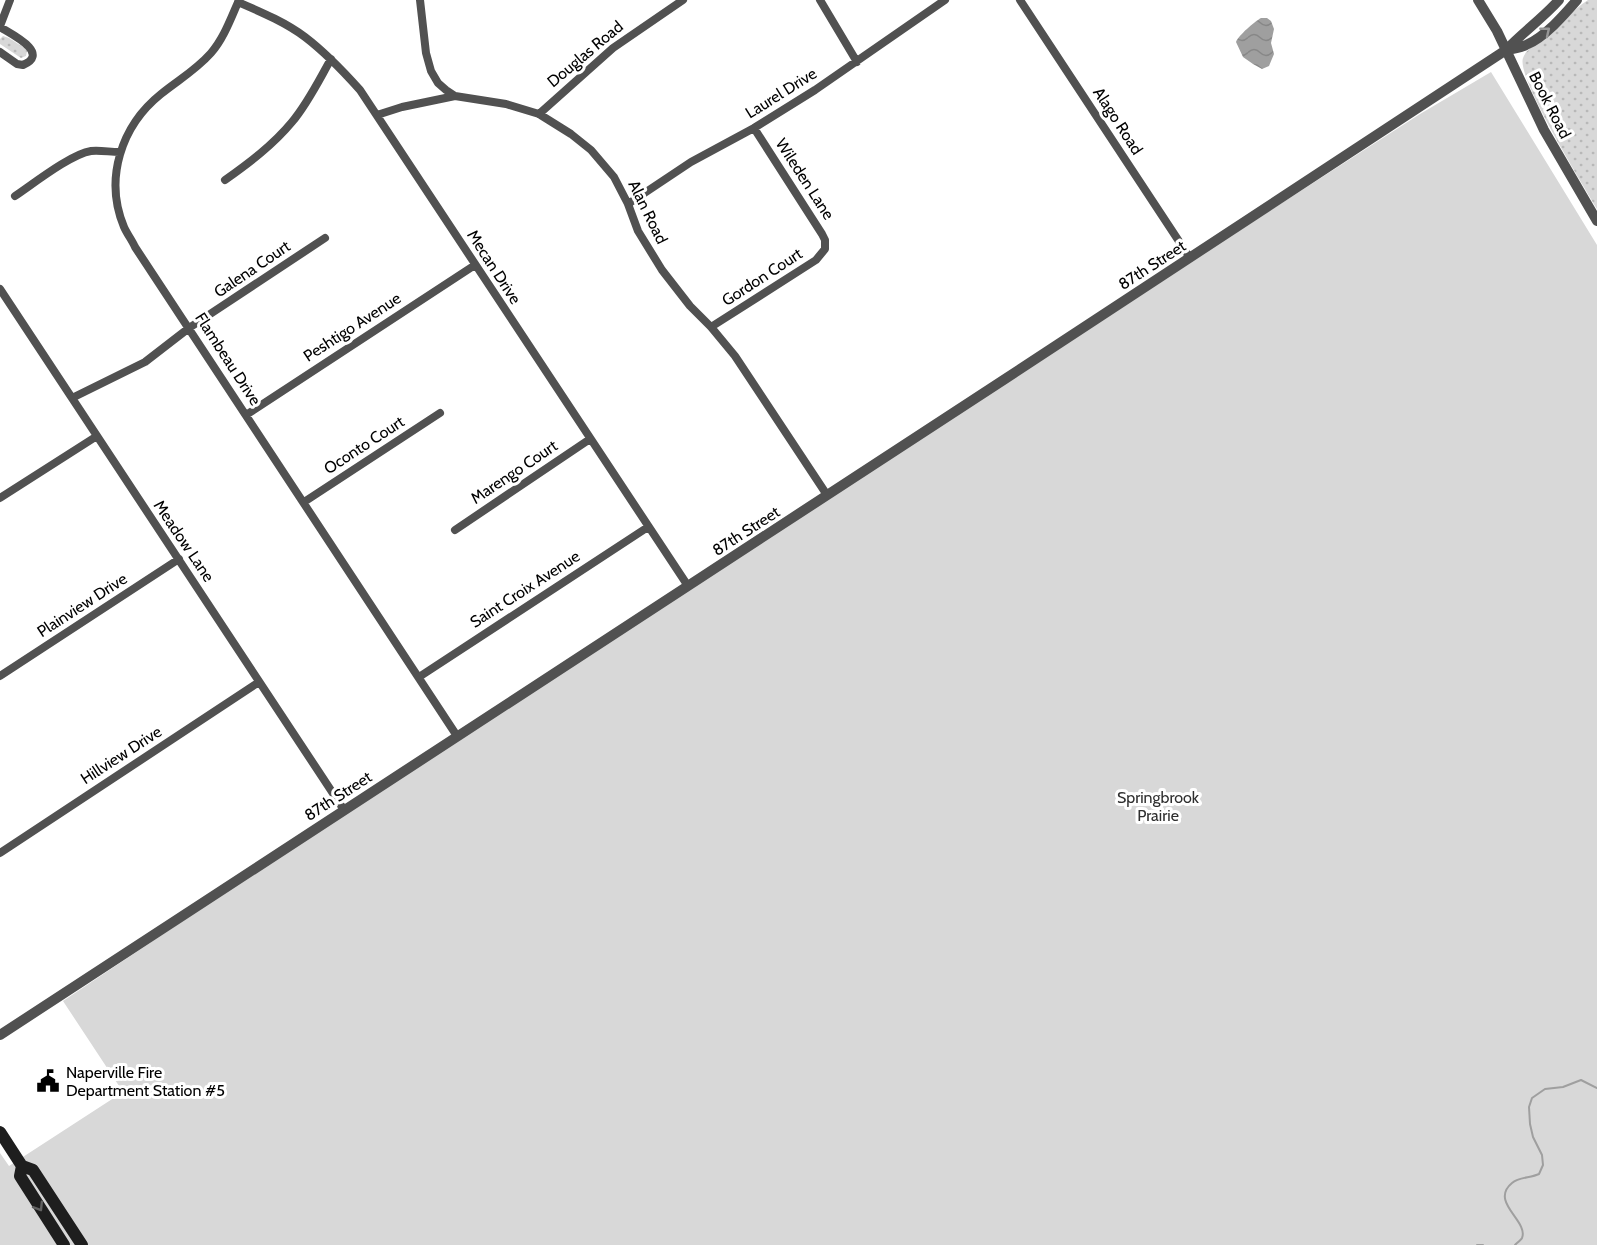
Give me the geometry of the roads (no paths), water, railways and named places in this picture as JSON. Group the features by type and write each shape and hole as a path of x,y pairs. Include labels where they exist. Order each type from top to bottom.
{"main road":[{"path":"0,1132 22,1166 33,1170 82,1245"},
{"path":"22,1166 20,1176 64,1245"}],"street":[{"path":"0,52 17,64 23,65 30,62 33,54 28,45 0,26 10,0"},
{"path":"420,0 426,53 431,72 438,83 455,96"},
{"name":"Douglas Road","path":"539,114 619,44 683,0"},
{"path":"820,0 857,62"},
{"name":"Laurel Drive","path":"628,204 703,155 754,128 815,90 945,0"},
{"name":"Alago Road","path":"1020,0 1190,258"},
{"name":"Book Road","path":"1478,0 1497,31 1547,135 1597,221"},
{"name":"87th Street","path":"0,1035 1506,50 1559,0"},
{"name":"87th Street","path":"1506,50 1527,45 1539,37 1577,0"},
{"name":"Mecan Drive","path":"239,1 273,17 304,36 331,59 360,90 688,586"},
{"name":"Flambeau Drive","path":"239,1 225,32 212,52 194,71 161,93 132,125 119,152 116,176 117,201 124,226 135,247 457,736"},
{"path":"225,180 272,144 292,123 309,99 331,59"},
{"path":"377,115 402,107 455,96"},
{"name":"Alan Road","path":"455,96 506,104 539,114 591,150 614,177 628,204 638,231 662,270 745,370 827,495"},
{"name":"Wileden Lane","path":"754,128 822,234 825,249"},
{"path":"15,196 81,153 119,152"},
{"name":"Galena Court","path":"72,398 145,362 189,328 325,238"},
{"name":"Gordon Court","path":"711,327 816,261 825,249"},
{"name":"Peshtigo Avenue","path":"246,415 475,265"},
{"name":"Meadow Lane","path":"0,289 344,810"},
{"name":"Oconto Court","path":"304,502 440,413"},
{"path":"0,498 97,435"},
{"name":"Marengo Court","path":"455,530 590,439"},
{"name":"Saint Croix Avenue","path":"419,677 648,527"},
{"name":"Plainview Drive","path":"0,676 179,559"},
{"name":"Hillview Drive","path":"0,853 259,682"}],"water":[{"path":"1261,18 1271,21 1274,29 1271,43 1274,54 1269,66 1262,69 1243,57 1236,42"}],"waterway":[{"path":"1515,1245 1522,1238 1523,1232 1507,1204 1506,1190 1515,1181 1539,1174 1543,1165 1542,1155 1533,1137 1530,1124 1529,1107 1532,1098 1545,1089 1563,1087 1581,1080 1597,1088"},
{"path":"1477,1245 1483,1245"}],"place":[{"name":"Naperville Fire Department Station #5","path":"48,1081"}],"park label":[{"name":"Springbrook Prairie","path":"1158,806"}]}
